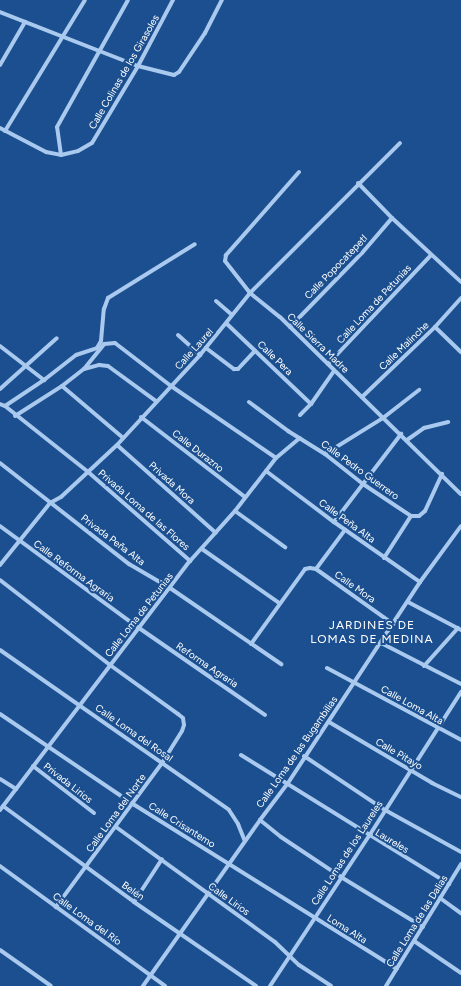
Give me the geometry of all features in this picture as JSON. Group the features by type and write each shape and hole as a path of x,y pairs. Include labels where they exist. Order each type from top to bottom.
{"street":[{"path":"5,131 85,0"},
{"path":"0,128 46,152 61,155 57,127 128,0"},
{"name":"Calle Colinas de los Girasoles","path":"61,155 78,151 92,143 138,66 173,0"},
{"path":"0,12 138,66 174,75 179,72 205,33 222,0"},
{"path":"0,65 25,22"},
{"name":"Calle Laurel","path":"0,564 50,503 61,497 117,445 141,417 200,355 227,324 232,315 250,293 322,223 358,183 400,143"},
{"name":"Calle Sierra Madre","path":"299,172 226,254 225,262 250,293 290,327 461,494"},
{"path":"358,183 392,218 461,282"},
{"name":"Calle Popocatepetl","path":"290,327 362,252 392,218"},
{"path":"15,416 62,386 84,369 101,346 104,309 108,298 195,244"},
{"name":"Calle Loma de Petunias","path":"328,364 431,255"},
{"name":"Calle Malinche","path":"362,397 435,328 461,298"},
{"path":"216,301 232,315"},
{"name":"Calle Pera","path":"227,324 311,404"},
{"path":"435,328 461,352"},
{"path":"178,335 200,355"},
{"path":"0,389 57,338"},
{"path":"0,404 5,406 44,380 76,355 108,342 115,343 171,386 276,458"},
{"path":"0,346 44,380"},
{"path":"206,348 234,369 238,369 255,351"},
{"path":"84,369 99,365 108,366 156,401"},
{"path":"300,415 311,404 334,371"},
{"path":"62,386 123,438"},
{"path":"325,454 383,418 419,390"},
{"name":"Calle Pedro Guerrero","path":"249,402 325,454 363,484 411,516"},
{"name":"Privada Loma de las Flores","path":"5,406 15,416 88,471 190,561"},
{"name":"Calle Durazno","path":"141,417 245,497"},
{"path":"407,440 424,428 448,422"},
{"path":"334,522 401,434"},
{"name":"Calle Loma de Petunias","path":"0,810 190,561 235,511 276,458 300,438"},
{"name":"Privada Mora","path":"117,445 216,533"},
{"name":"Privada Peña Alta","path":"0,463 129,564 170,588 281,664"},
{"name":"Calle Peña Alta","path":"266,471 345,530 420,582"},
{"path":"384,558 411,516 419,516 426,511 442,474"},
{"path":"235,511 284,547"},
{"name":"Calle Reforma Agraria","path":"0,526 139,628"},
{"name":"Calle Loma de las Bugambilias","path":"143,986 179,933 288,783 319,733 329,722 420,582 461,526"},
{"path":"251,644 279,603 305,569 316,569 345,530"},
{"path":"202,549 279,603"},
{"name":"Calle Mora","path":"316,569 393,624"},
{"path":"0,580 110,665"},
{"path":"408,602 460,629 424,666"},
{"name":"Reforma Agraria","path":"139,628 265,715"},
{"path":"381,643 461,684"},
{"name":"Calle Loma del Rosal","path":"0,650 229,810 238,824 245,841"},
{"name":"Calle Loma del Norte","path":"56,907 162,763 182,731 184,725 183,718 110,665"},
{"name":"Calle Loma Alta","path":"327,668 461,740"},
{"name":"Calle Lomas de los Laureles","path":"270,986 369,836 461,692"},
{"name":"Calle Crisantemo","path":"0,714 133,804 229,864"},
{"name":"Calle Pitayo","path":"329,722 410,770 461,797"},
{"name":"Laureles","path":"241,755 288,783 369,836 449,884"},
{"path":"304,756 385,810 461,852"},
{"name":"Privada Lirios","path":"33,766 94,813"},
{"path":"0,779 16,789"},
{"name":"Belén","path":"3,806 86,868 256,986"},
{"path":"260,820 281,837 341,877 423,927"},
{"name":"Calle Lirios","path":"116,827 162,859 291,956 299,964 331,986"},
{"path":"134,902 162,859"},
{"name":"Loma Alta","path":"229,864 397,969"},
{"name":"Calle Loma de las Dalias","path":"388,985 461,864"},
{"name":"Calle Loma del Río","path":"0,866 165,986"},
{"path":"440,898 461,913"},
{"path":"414,942 461,974"},
{"path":"0,950 52,986"}],"district":[{"name":"JARDINES DE LOMAS DE MEDINA","path":"372,633"}]}
